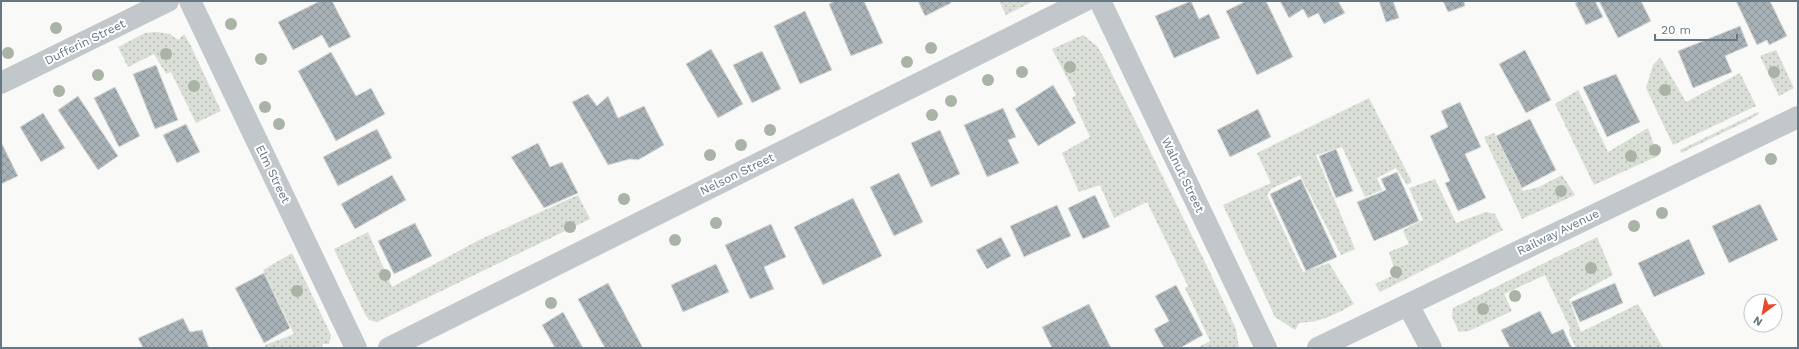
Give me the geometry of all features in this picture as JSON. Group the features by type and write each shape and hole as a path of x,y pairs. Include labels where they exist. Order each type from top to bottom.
{"street":[{"name":"Dufferin Street","path":"1,83 168,1"},
{"name":"Elm Street","path":"190,1 356,348"},
{"name":"Nelson Street","path":"389,348 1084,1"},
{"name":"Walnut Street","path":"1100,1 1266,348"},
{"name":"Railway Avenue","path":"1318,348 1798,117"},
{"path":"1408,305 1430,348"}],"shaded area":[{"path":"999,1 1034,1 1006,15"},
{"path":"157,32 170,34 178,40 184,34 221,111 196,123 171,72 166,74 154,54 128,67 118,47 145,33"},
{"path":"1083,35 1097,46 1104,58 1206,264 1236,329 1239,348 1197,348 1210,341 1185,288 1188,286 1147,202 1114,218 1100,185 1079,192 1062,153 1090,137 1072,98 1076,95 1052,49"},
{"path":"1776,50 1794,88 1779,96 1760,56"},
{"path":"1660,57 1686,102 1740,73 1756,106 1673,145 1646,88 1653,65"},
{"path":"1578,90 1608,152 1648,128 1658,156 1594,185 1555,104"},
{"path":"1369,98 1412,182 1407,185 1396,168 1377,178 1382,190 1365,197 1342,147 1316,155 1355,249 1341,255 1300,175 1271,189 1267,195 1303,272 1329,263 1354,304 1328,317 1299,323 1295,330 1275,317 1223,205 1271,183 1257,153"},
{"path":"1758,112 1759,114 1747,121 1681,153 1680,150"},
{"path":"1494,133 1523,191 1539,187 1562,175 1575,195 1522,219 1484,137"},
{"path":"1435,179 1456,223 1486,212 1495,214 1503,230 1380,292 1375,284 1396,274 1389,252 1409,244 1403,230 1423,220 1409,188"},
{"path":"578,195 590,219 377,322 369,320 365,314 334,249 368,232 392,287 479,240"},
{"path":"1597,237 1613,275 1569,299 1581,332 1638,304 1663,348 1576,348 1569,333 1570,328 1545,275 1504,294 1512,311 1469,331 1459,332 1452,317 1453,308"},
{"path":"292,253 331,335 329,344 323,344 321,348 266,348 265,345 294,334 263,270"}],"building":[{"path":"320,1 332,1 351,37 329,48 322,35 293,50 278,22"},
{"path":"835,1 864,1 883,43 851,56 829,4"},
{"path":"918,1 950,1 951,3 925,16"},
{"path":"1191,1 1199,19 1209,14 1220,38 1174,58 1155,16"},
{"path":"1246,1 1266,1 1293,57 1257,75 1226,11"},
{"path":"1280,1 1338,1 1345,13 1324,24 1318,13 1308,18 1303,9 1289,18"},
{"path":"1379,1 1393,1 1399,18 1386,22"},
{"path":"1443,1 1464,1 1465,6 1448,12"},
{"path":"1579,1 1595,1 1603,17 1586,25 1575,3"},
{"path":"1599,1 1641,1 1651,21 1618,38"},
{"path":"1736,1 1770,1 1787,36 1769,45 1767,40 1757,45"},
{"path":"805,11 832,70 800,84 774,26"},
{"path":"1740,26 1748,46 1725,56 1732,72 1693,88 1678,51"},
{"path":"711,49 743,104 718,118 686,64"},
{"path":"1525,50 1551,100 1526,113 1499,64"},
{"path":"762,51 781,89 752,103 733,65"},
{"path":"331,52 356,96 371,88 385,114 336,141 298,71"},
{"path":"156,65 178,120 155,129 133,74"},
{"path":"1616,74 1640,122 1607,137 1583,87"},
{"path":"1053,85 1076,123 1038,146 1015,109"},
{"path":"115,87 140,136 119,147 94,98"},
{"path":"588,94 597,106 608,96 618,118 644,106 664,145 638,160 630,159 608,165 572,102"},
{"path":"78,96 118,156 98,170 58,110"},
{"path":"1460,102 1481,147 1465,154 1486,198 1458,211 1445,183 1450,181 1430,136 1448,127 1441,111"},
{"path":"1003,108 1016,137 1008,140 1019,163 987,177 964,125"},
{"path":"1258,109 1271,137 1230,157 1217,130"},
{"path":"43,113 65,148 41,162 20,127"},
{"path":"1530,119 1556,170 1522,188 1496,136"},
{"path":"186,124 200,152 177,163 163,135"},
{"path":"377,129 392,158 338,186 323,157"},
{"path":"940,130 960,174 931,187 911,143"},
{"path":"1,142 18,176 1,184"},
{"path":"538,143 550,167 562,162 578,193 544,208 511,157"},
{"path":"1336,149 1353,191 1336,198 1319,156"},
{"path":"1397,172 1419,221 1374,241 1357,202 1386,190 1381,179"},
{"path":"899,173 923,222 894,236 870,187"},
{"path":"392,175 406,200 355,229 341,204"},
{"path":"1301,179 1337,257 1306,271 1270,194"},
{"path":"1095,195 1110,227 1083,239 1068,208"},
{"path":"853,198 882,256 823,285 794,227"},
{"path":"1760,204 1778,240 1729,263 1712,226"},
{"path":"1057,205 1071,236 1024,257 1010,226"},
{"path":"415,223 432,256 394,274 378,241"},
{"path":"771,224 786,257 764,267 774,289 750,299 725,245"},
{"path":"1001,237 1011,256 987,269 976,250"},
{"path":"1689,239 1705,274 1654,297 1638,263"},
{"path":"716,264 729,292 683,312 671,285"},
{"path":"264,273 290,328 264,343 235,288"},
{"path":"608,283 643,348 605,348 578,299"},
{"path":"1615,283 1623,303 1580,322 1571,302"},
{"path":"1176,285 1203,335 1180,348 1164,348 1154,329 1169,321 1155,296"},
{"path":"1089,304 1111,348 1052,348 1042,327"},
{"path":"1540,311 1552,334 1563,329 1572,348 1510,348 1501,330"},
{"path":"563,312 583,348 555,348 542,325"},
{"path":"183,318 190,332 202,330 209,348 143,348 138,338"}]}
